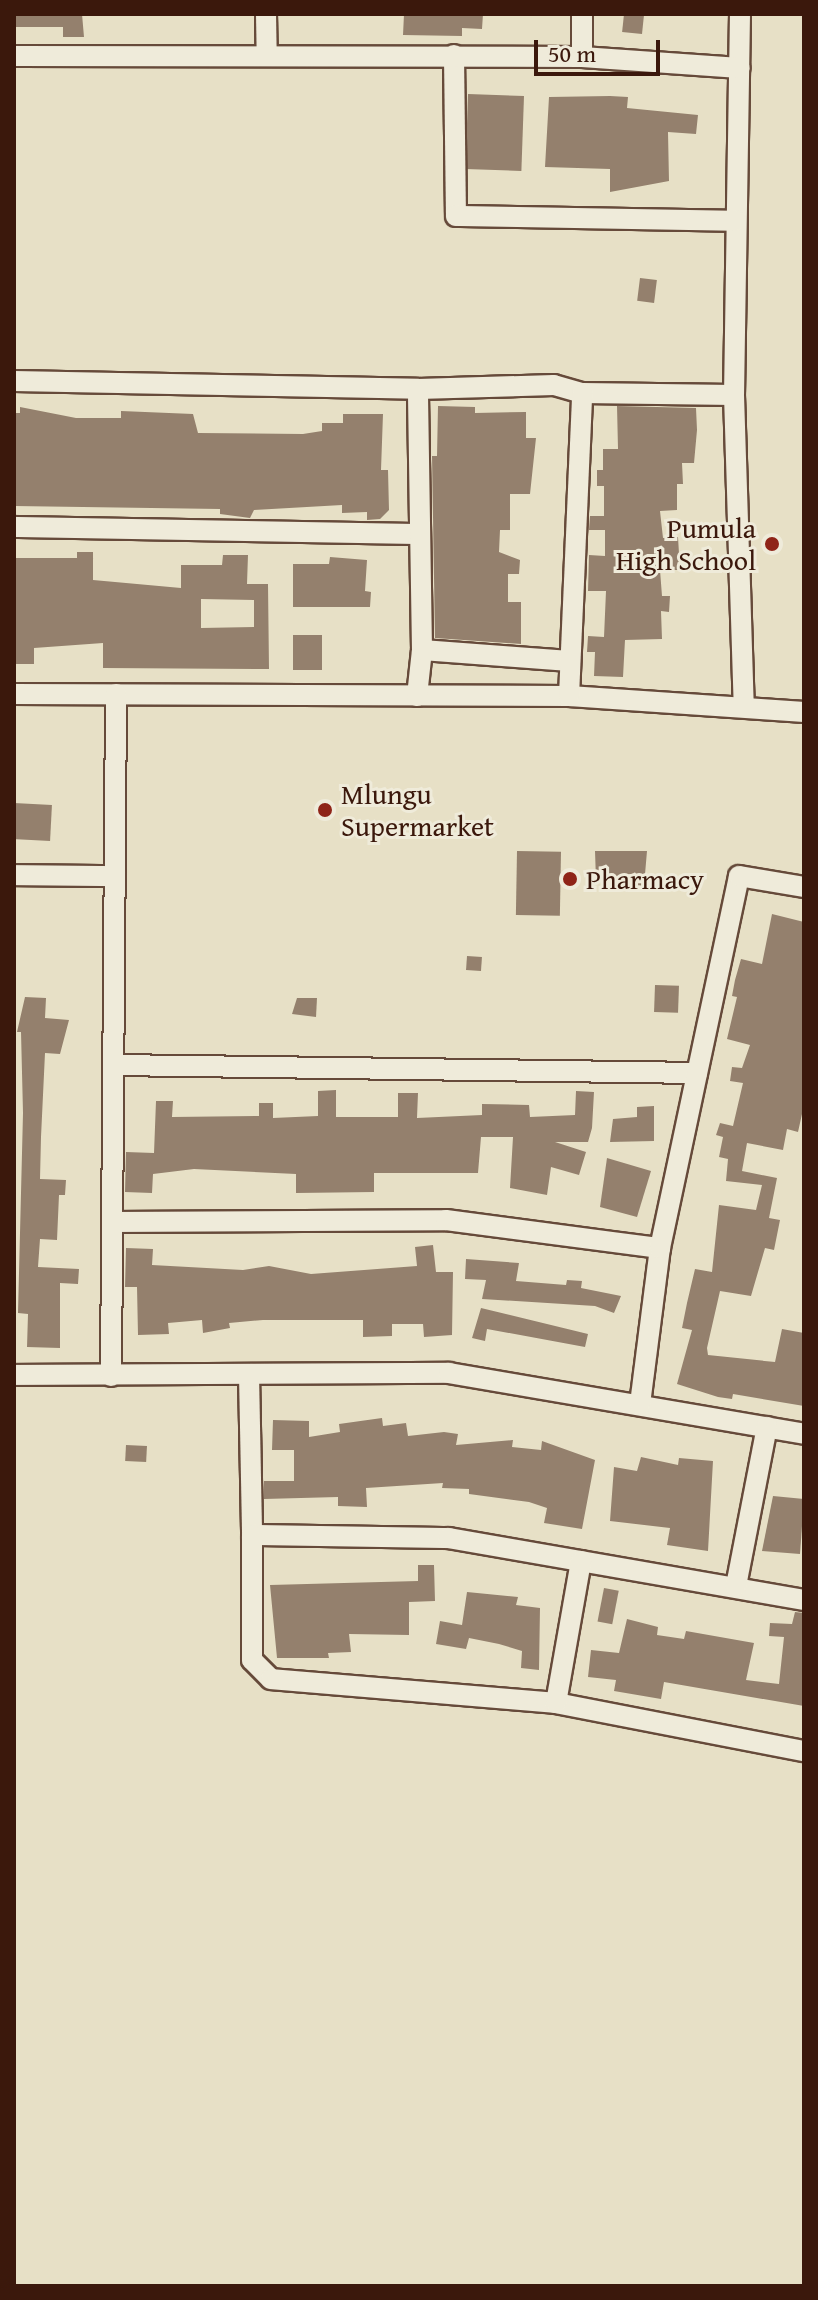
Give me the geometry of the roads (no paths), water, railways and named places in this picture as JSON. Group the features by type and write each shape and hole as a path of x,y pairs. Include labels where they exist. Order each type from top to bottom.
{"street":[{"path":"266,14 267,53"},
{"path":"582,14 582,57"},
{"path":"740,14 734,395 744,707"},
{"path":"14,56 267,53 582,57 740,68"},
{"path":"454,55 456,216 736,221"},
{"path":"14,381 418,389 554,385 582,393 734,395"},
{"path":"417,696 422,650 418,389"},
{"path":"569,696 582,393"},
{"path":"14,527 420,534"},
{"path":"422,650 570,661"},
{"path":"14,694 569,696 804,712"},
{"path":"111,1376 116,694"},
{"path":"14,875 115,876"},
{"path":"640,1404 660,1248 739,876 804,887"},
{"path":"113,1065 697,1073"},
{"path":"112,1222 446,1220 660,1248"},
{"path":"14,1375 449,1373 804,1434"},
{"path":"249,1374 252,1660 258,1671 271,1679 556,1703 804,1751"},
{"path":"736,1586 767,1427"},
{"path":"252,1535 449,1538 804,1600"},
{"path":"556,1703 581,1561"}],"place":[{"name":"Pumula High School","path":"772,544"},
{"name":"Mlungu Supermarket","path":"325,810"},
{"name":"Pharmacy","path":"570,879"}]}
